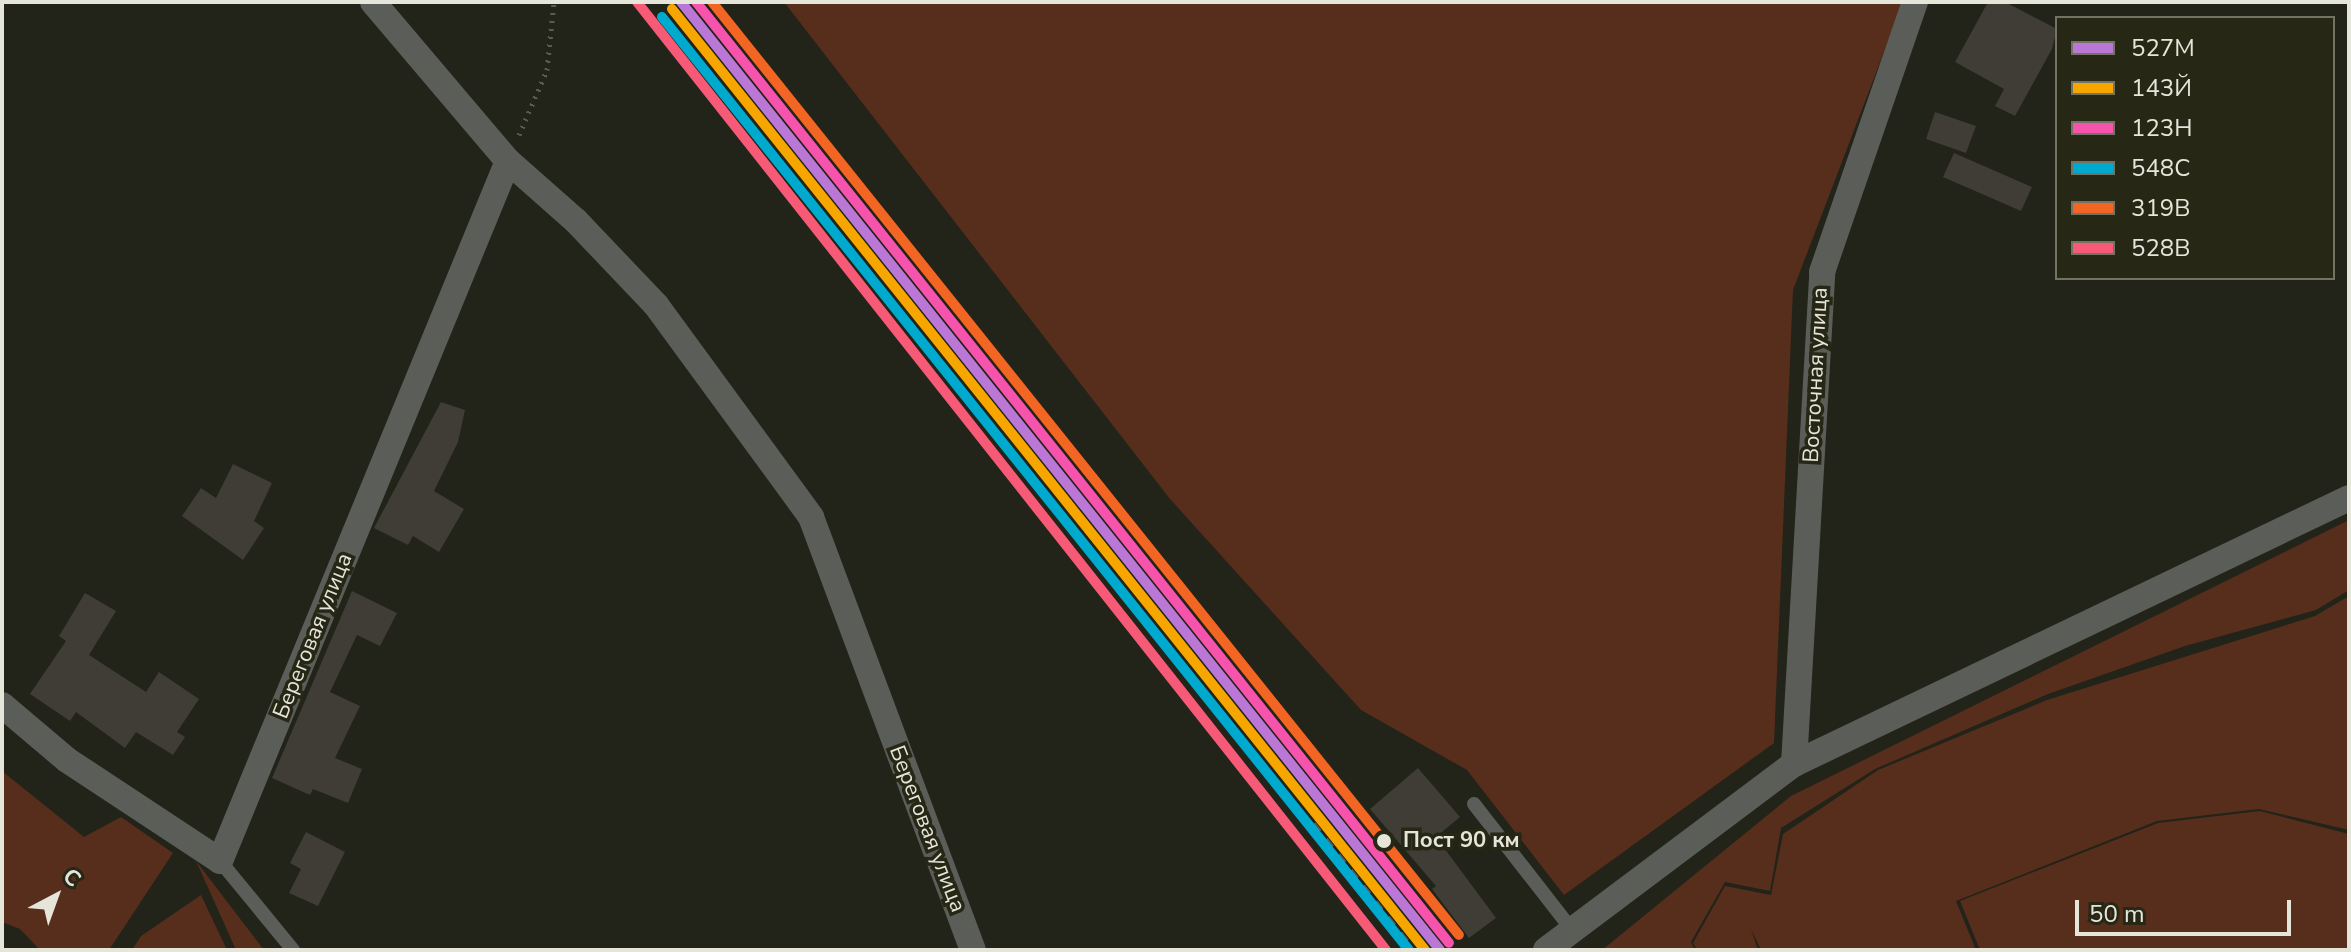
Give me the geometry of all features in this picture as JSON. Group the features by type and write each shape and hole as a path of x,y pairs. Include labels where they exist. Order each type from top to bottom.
{"street":[{"name":"Береговая улица","path":"373,2 508,161 576,221 656,305 811,517 973,950"},
{"name":"Восточная улица","path":"1794,764 1822,272 1915,2"},
{"name":"Береговая улица","path":"220,861 508,161"},
{"path":"1546,950 1794,764 2349,498"},
{"path":"2,705 67,760 220,861"}],"lane":[{"path":"1474,804 1572,930"},
{"path":"220,861 293,950"}],"path":[{"path":"508,161 547,70 554,2"}],"shaded area":[{"path":"784,2 1903,2 1793,290 1774,743 1564,895 1467,770 1361,710 1170,499"},
{"path":"2349,520 2349,590 2316,610 2185,646 2048,694 1875,769 1781,828 1770,891 1725,882 1691,942 1695,950 1602,950 1791,796"},
{"path":"2349,596 2349,830 2259,809 2157,821 1956,901 1976,950 1761,950 1751,929 1758,950 1697,950 1693,943 1725,886 1771,895 1783,834 1878,770 2047,700 2315,616"},
{"path":"2,771 84,837 121,817 173,853 109,950 40,950 20,929 2,922"},
{"path":"2260,811 2349,834 2349,950 1980,950 1960,901 2158,823"},
{"path":"196,861 264,950 236,950"},
{"path":"201,895 227,950 132,950 141,936"}],"building":[{"path":"1988,2 2005,2 2055,28 2052,49 2015,116 1995,106 2004,89 1955,62"},
{"path":"1935,112 1976,126 1966,153 1926,139"},
{"path":"1954,153 2032,187 2021,211 1943,177"},
{"path":"441,402 465,410 458,442 434,491 464,509 439,552 413,536 408,545 374,528"},
{"path":"233,464 272,483 254,521 264,528 243,560 182,516 201,488 216,498"},
{"path":"352,591 397,613 380,646 357,635 330,692 360,706 335,758 362,769 348,803 313,789 310,795 272,778"},
{"path":"85,593 116,611 89,655 146,692 159,672 199,699 177,732 185,737 173,755 136,732 125,748 76,712 70,721 30,694 66,641 59,636"},
{"path":"1418,768 1460,817 1436,837 1496,918 1469,938 1432,889 1436,886 1370,809"},
{"path":"306,832 345,852 318,906 289,893 301,869 290,863"}],"railway":[{"path":"1313,824 1413,950"}],"transit line":[{"name":"528В","path":"637,2 1386,950"},
{"name":"527М","path":"681,2 1440,950"},
{"name":"123Н","path":"696,2 1449,943"},
{"name":"319В","path":"712,2 1459,935"},
{"name":"143Й","path":"672,9 1425,950"},
{"name":"548С","path":"662,17 1409,950"}],"place":[{"name":"Пост 90 км","path":"1384,841"}]}
